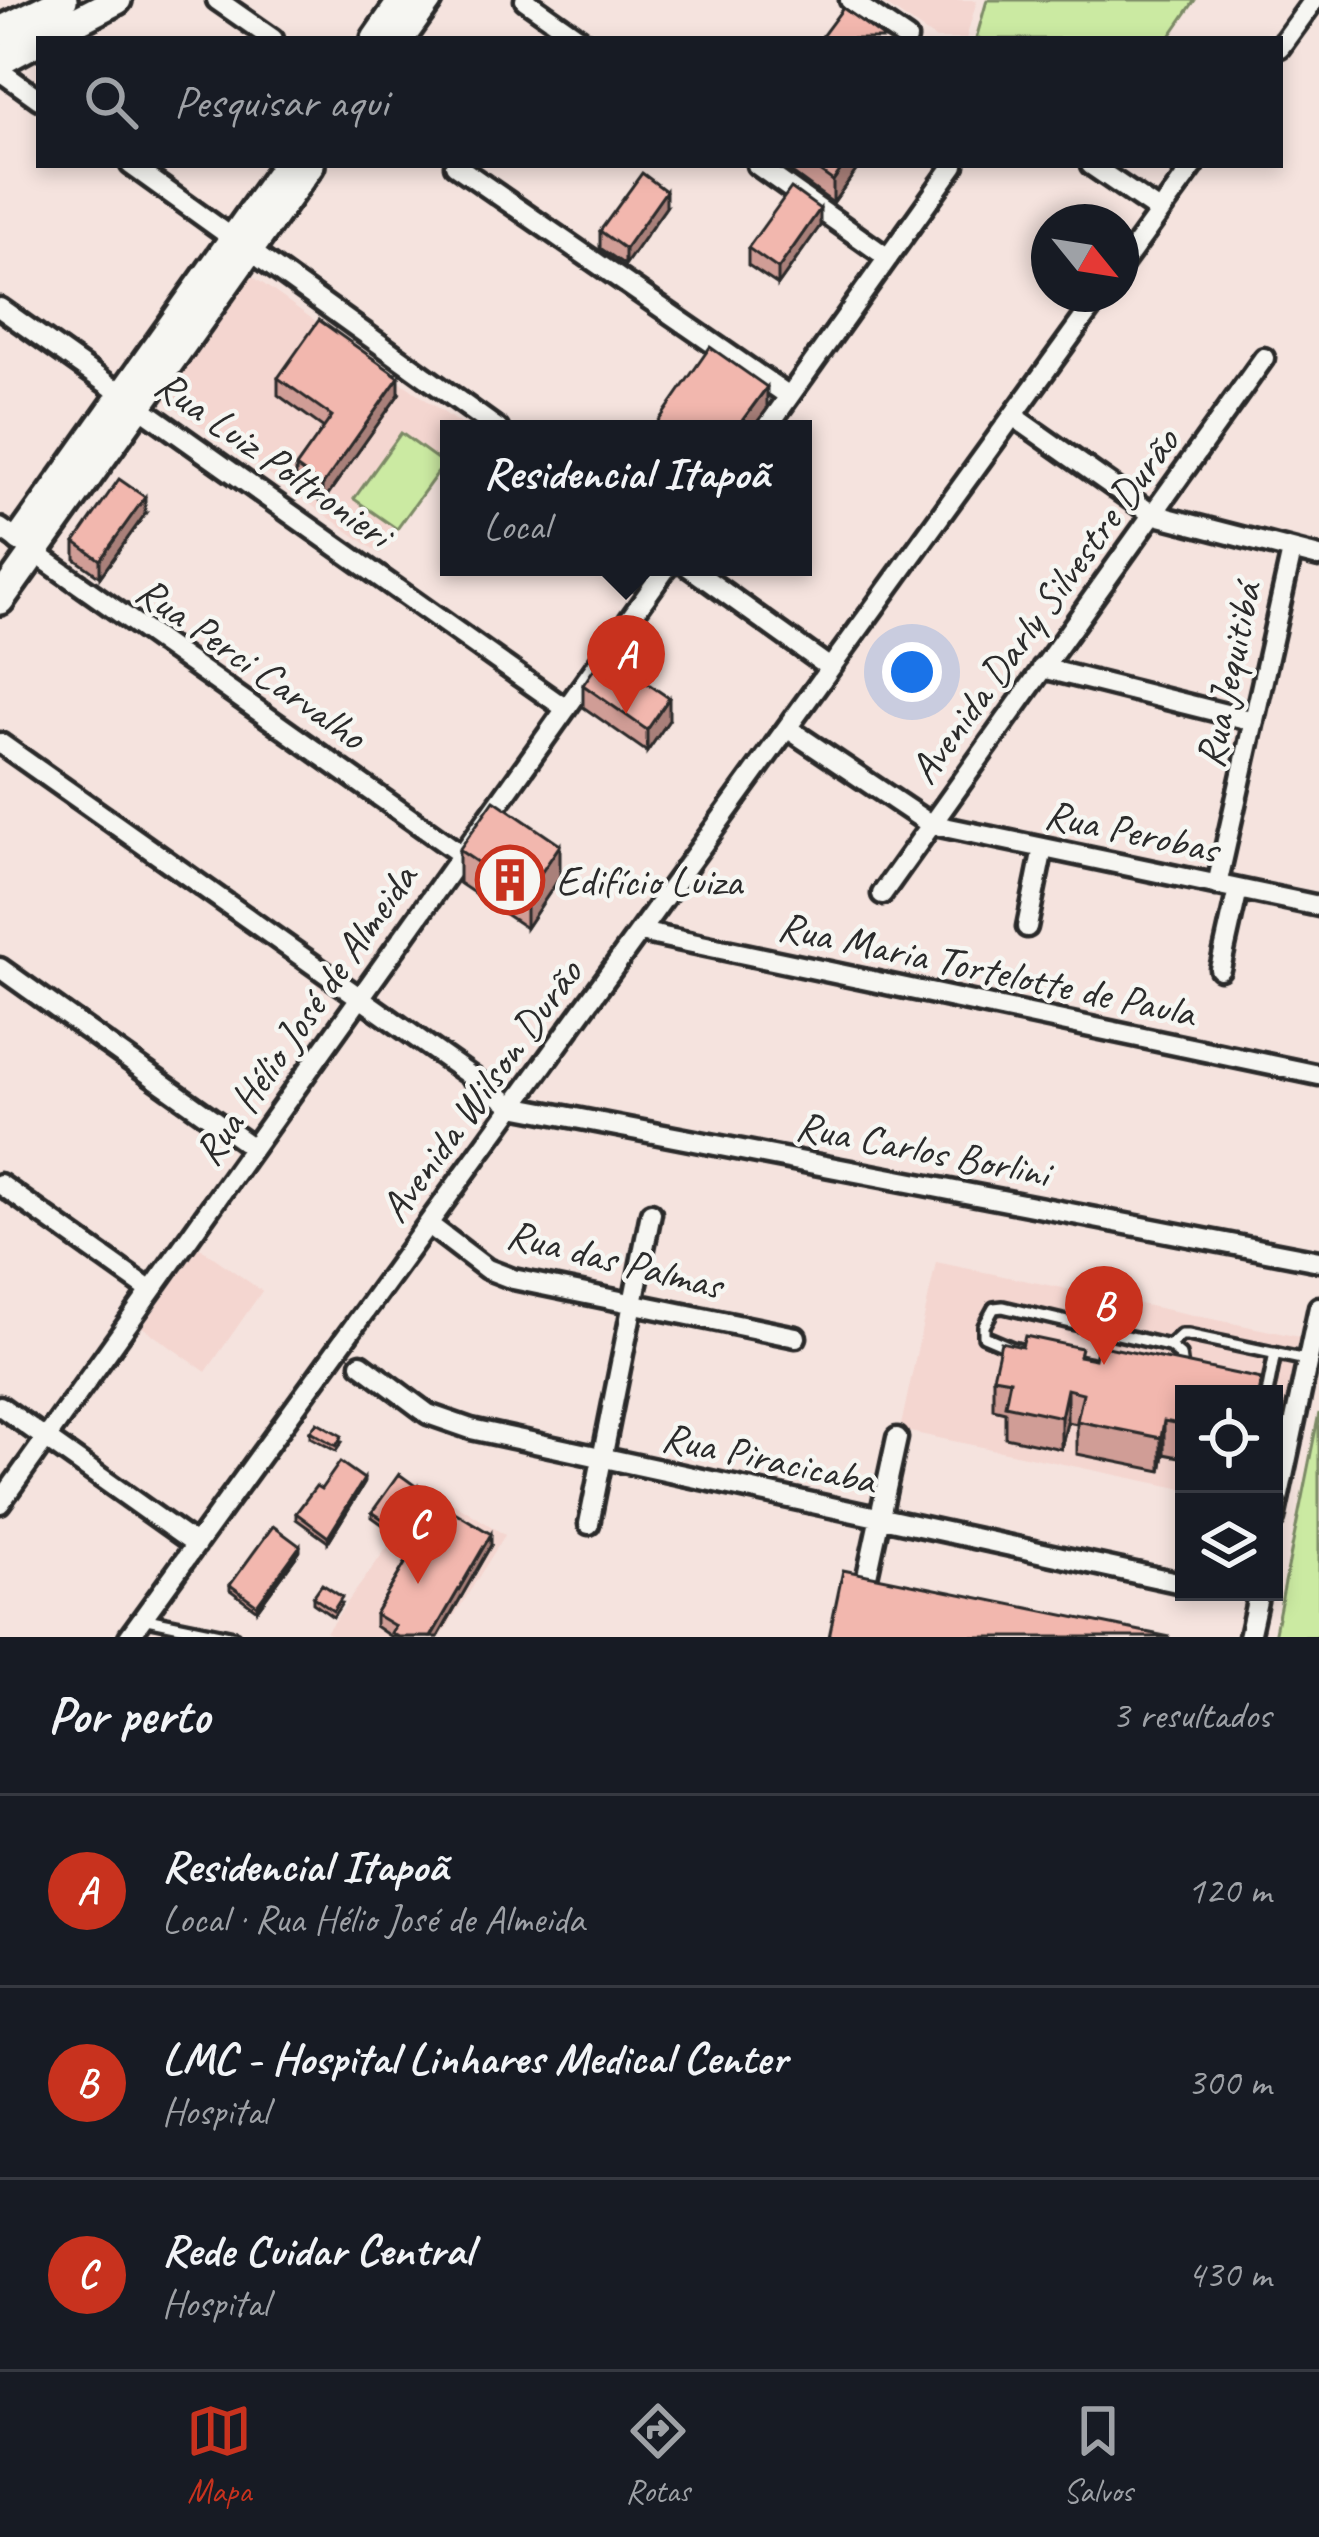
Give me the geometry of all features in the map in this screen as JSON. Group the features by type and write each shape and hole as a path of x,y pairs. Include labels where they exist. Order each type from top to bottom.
{"main road":[{"path":"0,31 63,0"},
{"path":"48,36 118,0"},
{"path":"378,36 404,0"},
{"path":"402,36 428,0"},
{"path":"0,61 36,42"},
{"path":"241,245 284,168"},
{"path":"0,568 130,400 241,245 307,168"},
{"path":"0,600 18,540"}],"street":[{"path":"217,0 269,36"},
{"path":"525,0 576,36"},
{"path":"1283,43 1314,0"},
{"path":"858,4 903,36"},
{"path":"0,71 36,97"},
{"path":"134,168 484,420"},
{"path":"459,168 789,396"},
{"path":"761,168 888,258"},
{"path":"772,420 952,168"},
{"path":"1095,168 1160,212"},
{"path":"1139,241 1193,168"},
{"name":"Rua Luiz Poltronieri","path":"0,308 566,709"},
{"name":"Avenida Wilson Durão","path":"129,1637 1088,312"},
{"name":"Avenida Darly Silvestre Durão","path":"881,894 1264,358"},
{"path":"1012,416 1152,514 1319,557"},
{"name":"Rua Perci Carvalho","path":"18,540 461,855"},
{"name":"Rua Jequitibá","path":"1220,969 1227,887 1254,721 1292,550"},
{"name":"Rua Hélio José de Almeida","path":"0,1503 661,576"},
{"path":"702,576 830,668"},
{"path":"1042,668 1254,721"},
{"path":"787,728 930,824"},
{"path":"0,743 513,1106"},
{"name":"Rua Perobas","path":"930,824 1319,906"},
{"path":"1027,927 1043,848"},
{"name":"Rua Maria Tortelotte de Paula","path":"640,932 1319,1075"},
{"path":"0,968 253,1148"},
{"name":"Rua Carlos Borlini","path":"513,1106 1319,1261"},
{"path":"0,1184 151,1291"},
{"path":"589,1524 651,1213"},
{"name":"Rua das Palmas","path":"428,1224 487,1269 513,1279 796,1337"},
{"path":"1278,1493 1319,1307"},
{"name":"Rua Piracicaba","path":"362,1364 428,1414 471,1429 1175,1582"},
{"path":"0,1406 196,1545"},
{"path":"864,1590 897,1438"},
{"path":"1249,1637 1257,1601"}],"lane":[{"path":"1003,1307 1164,1346 1182,1363 1178,1377 1160,1383 1146,1369 1012,1348 984,1336 984,1325 994,1308 1003,1307"},
{"path":"1149,1352 1188,1335 1308,1360"},
{"path":"1269,1385 1275,1353"},
{"path":"142,1618 233,1637"}],"shaded area":[{"path":"878,0 977,0 967,36 932,36"},
{"path":"248,273 454,420 440,420 440,470 380,554 160,397"},
{"path":"199,1247 262,1291 206,1372 142,1327"},
{"path":"936,1262 1299,1337 1283,1413 1283,1385 1175,1385 1175,1487 900,1430"},
{"path":"430,1488 505,1535 441,1637 336,1637 326,1632"}],"green space":[{"path":"987,0 1195,0 1170,36 977,36"},
{"path":"401,433 440,461 440,470 397,529 354,499"},
{"path":"1319,1413 1319,1637 1274,1637"}],"building":[{"path":"843,8 882,36 822,36"},
{"path":"815,168 842,168 833,181"},
{"path":"642,173 666,191 625,249 600,231"},
{"path":"791,188 820,209 778,269 748,248"},
{"path":"319,320 399,377 322,486 296,467 332,416 278,378"},
{"path":"710,347 767,387 743,420 659,420"},
{"path":"119,479 145,497 100,560 75,542"},
{"path":"604,654 669,698 647,730 583,685"},
{"path":"494,800 560,845 526,895 459,850"},
{"path":"1025,1336 1081,1348 1079,1356 1095,1359 1098,1345 1261,1379 1260,1385 1175,1385 1175,1423 1164,1421 1161,1438 1077,1421 1083,1393 1067,1389 1061,1417 1005,1405 1010,1380 993,1377 1001,1342 1022,1347"},
{"path":"317,1422 342,1436 336,1446 310,1431"},
{"path":"340,1462 364,1479 328,1537 296,1513"},
{"path":"399,1474 417,1487 390,1524 372,1512"},
{"path":"428,1496 491,1534 431,1637 398,1637 391,1633 395,1626 375,1614 427,1527 414,1519"},
{"path":"273,1526 300,1546 257,1605 230,1585"},
{"path":"843,1570 1170,1637 829,1637"},
{"path":"322,1584 342,1597 333,1611 313,1597"}],"place":[{"name":"Residencial Itapoã","path":"626,714"},
{"name":"Edifício Luiza","path":"510,880"},
{"name":"LMC - Hospital Linhares Medical Center","path":"1104,1365"},
{"name":"Rede Cuidar Central","path":"418,1584"}]}
